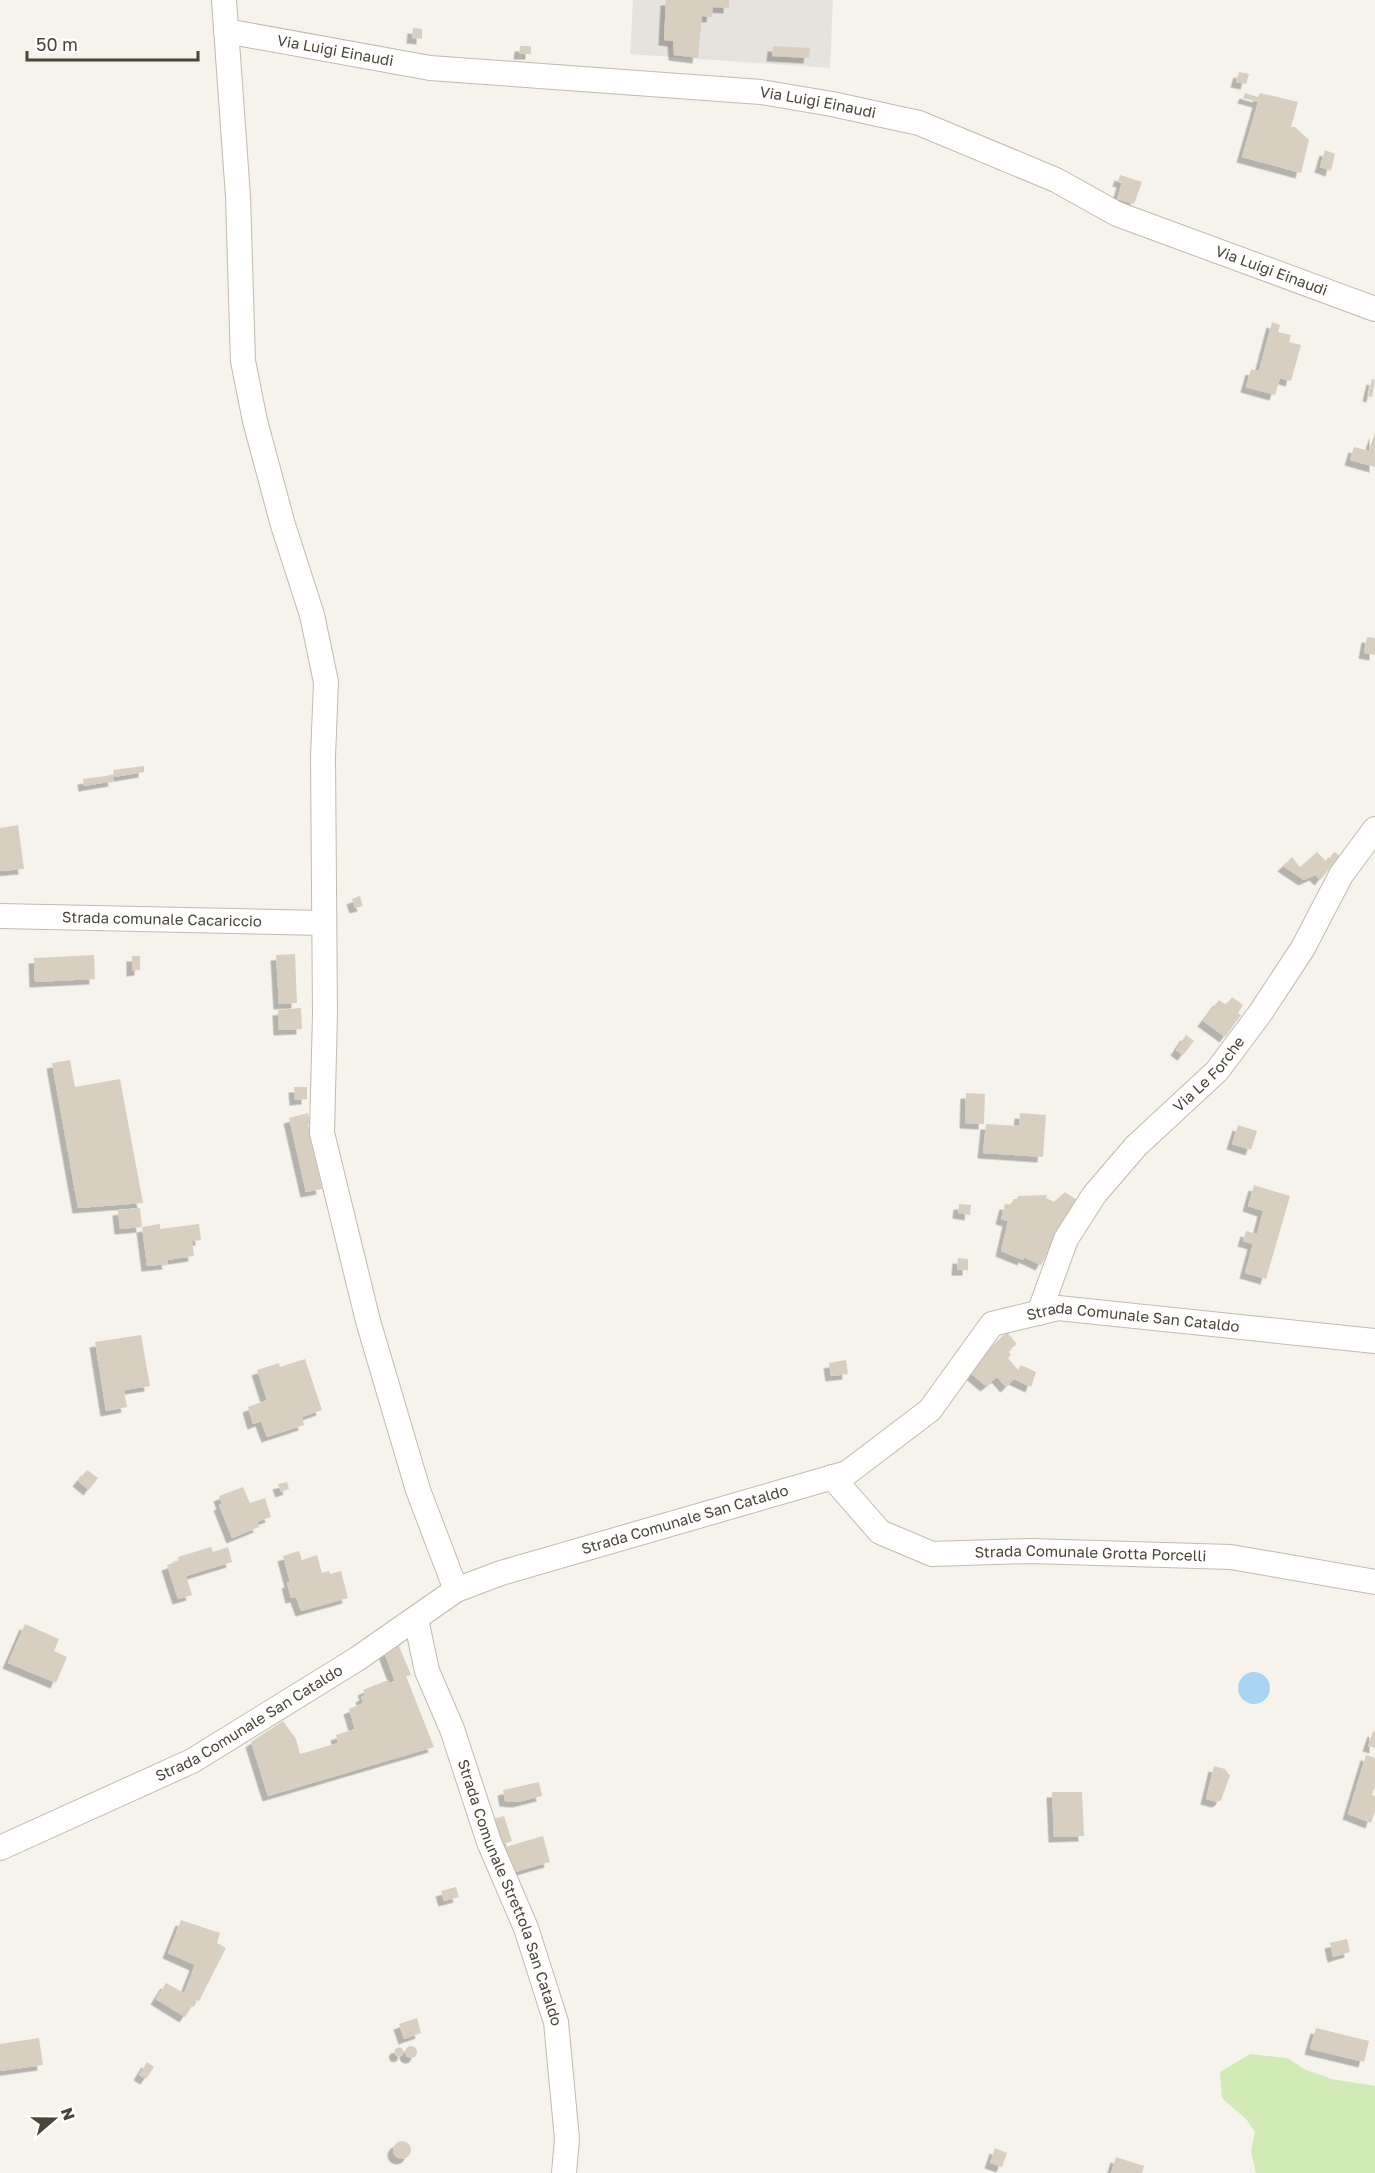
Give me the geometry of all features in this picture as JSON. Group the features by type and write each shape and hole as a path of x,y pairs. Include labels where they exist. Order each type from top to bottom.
{"street":[{"path":"224,0 238,197 243,361 255,421 283,525 312,615 326,682 323,757 325,1014 322,1132 371,1332 418,1490 456,1590"},
{"name":"Via Luigi Einaudi","path":"226,31 430,68 761,92 832,104 919,123 1056,180 1117,214 1375,309"},
{"name":"Via Le Forche","path":"1039,1312 1065,1239 1094,1195 1136,1146 1217,1071 1261,1012 1303,948 1341,875 1375,829"},
{"name":"Strada comunale Cacariccio","path":"0,916 324,923"},
{"name":"Strada Comunale San Cataldo","path":"0,1848 192,1761 357,1659 456,1590 501,1573 847,1473 930,1410 992,1324 1058,1308 1375,1341"},
{"name":"Strada Comunale Grotta Porcelli","path":"832,1478 880,1532 932,1554 1030,1551 1231,1557 1375,1582"},
{"name":"Strada Comunale Strettola San Cataldo","path":"416,1619 427,1671 452,1729 489,1842 526,1928 556,2022 567,2139 564,2173"}],"shaded area":[{"path":"633,0 833,0 830,68 630,54"}],"green space":[{"path":"1250,2054 1287,2058 1306,2070 1332,2079 1375,2086 1375,2173 1256,2173 1251,2151 1255,2132 1246,2119 1222,2098 1220,2072"}],"water":[{"path":"1254,1672 1265,1677 1270,1688 1265,1699 1254,1704 1243,1699 1238,1688 1243,1677"}],"building":[{"path":"666,0 729,0 729,8 713,7 712,17 702,16 698,58 674,55 673,41 664,40"},
{"path":"413,28 422,29 422,39 412,38"},
{"path":"520,46 531,46 531,54 519,54"},
{"path":"773,46 810,48 809,58 772,56"},
{"path":"1239,72 1249,74 1246,84 1236,82"},
{"path":"1245,93 1258,97 1260,93 1298,102 1291,127 1295,127 1309,140 1301,173 1242,157 1258,102 1243,98"},
{"path":"1325,150 1335,154 1331,171 1320,167"},
{"path":"1120,175 1142,182 1134,204 1117,199 1122,182 1118,181"},
{"path":"1272,322 1280,325 1278,332 1291,335 1289,342 1301,345 1291,381 1280,378 1275,395 1246,387 1251,369 1259,371"},
{"path":"1372,379 1375,380 1372,397 1368,396"},
{"path":"1375,432 1375,467 1350,460 1354,447 1369,451"},
{"path":"1367,637 1375,638 1375,655 1364,653"},
{"path":"144,766 144,772 114,777 113,770"},
{"path":"113,775 114,781 84,786 83,779"},
{"path":"18,825 24,869 0,871 0,828"},
{"path":"1317,852 1327,862 1334,852 1340,856 1320,880 1315,875 1304,880 1283,866 1292,857 1300,867"},
{"path":"360,896 363,906 355,908 352,899"},
{"path":"295,954 297,1003 279,1004 276,955"},
{"path":"94,955 95,979 35,982 34,958"},
{"path":"132,956 140,956 140,970 132,971"},
{"path":"1232,997 1243,1005 1238,1013 1241,1015 1225,1037 1203,1021 1219,1000 1226,1005"},
{"path":"301,1008 302,1029 279,1030 278,1010"},
{"path":"1186,1035 1194,1041 1183,1055 1176,1050"},
{"path":"70,1060 75,1087 120,1079 143,1203 78,1208 52,1063"},
{"path":"294,1087 307,1087 307,1099 295,1100"},
{"path":"966,1093 985,1094 984,1124 965,1123"},
{"path":"308,1113 310,1123 308,1124 322,1189 306,1192 289,1118"},
{"path":"1020,1113 1046,1115 1043,1157 983,1153 986,1124 1019,1126"},
{"path":"1238,1125 1257,1131 1251,1150 1232,1144"},
{"path":"1254,1185 1290,1196 1266,1279 1245,1273 1253,1244 1243,1241 1246,1231 1257,1234 1263,1211 1248,1206"},
{"path":"1065,1192 1077,1200 1041,1265 1024,1257 1023,1260 1001,1251 1008,1221 1001,1219 1005,1204 1013,1205 1013,1199 1017,1199 1018,1196 1047,1195 1046,1198 1054,1202"},
{"path":"959,1204 971,1205 970,1215 958,1213"},
{"path":"140,1208 142,1227 120,1229 118,1210"},
{"path":"160,1224 160,1229 199,1224 201,1240 192,1241 194,1256 167,1260 168,1264 147,1266 142,1227"},
{"path":"958,1258 968,1259 968,1270 957,1270"},
{"path":"1007,1332 1017,1344 1008,1351 1011,1355 1008,1358 1018,1370 1021,1365 1036,1372 1031,1387 1014,1379 1006,1387 997,1377 986,1386 969,1372"},
{"path":"141,1335 150,1386 124,1390 127,1407 106,1411 95,1342"},
{"path":"305,1359 322,1410 302,1417 304,1425 267,1437 261,1421 253,1424 248,1407 267,1400 257,1370 279,1363 280,1367"},
{"path":"846,1360 848,1374 831,1376 829,1363"},
{"path":"87,1470 98,1478 89,1490 78,1481"},
{"path":"287,1482 289,1489 281,1492 278,1484"},
{"path":"243,1487 250,1503 265,1498 271,1517 257,1522 259,1527 232,1538 219,1505 222,1504 219,1496"},
{"path":"211,1547 213,1552 228,1547 232,1562 186,1576 192,1595 178,1599 167,1565 179,1561 178,1557"},
{"path":"299,1551 302,1560 317,1555 322,1573 329,1571 330,1574 341,1571 348,1598 301,1611 296,1597 291,1598 287,1583 290,1582 283,1556"},
{"path":"25,1624 59,1639 54,1651 67,1657 56,1683 8,1663"},
{"path":"399,1646 411,1675 406,1676 434,1747 268,1796 251,1742 283,1721 296,1739 300,1754 338,1743 336,1735 355,1729 349,1709 363,1703 361,1697 365,1695 363,1690 388,1680 389,1683 395,1681 384,1652"},
{"path":"1373,1731 1375,1732 1375,1748 1368,1746"},
{"path":"1366,1755 1375,1758 1375,1786 1372,1795 1375,1796 1375,1811 1371,1823 1348,1814"},
{"path":"1214,1766 1225,1769 1230,1776 1221,1800 1217,1802 1206,1799"},
{"path":"539,1782 542,1796 518,1802 505,1801 503,1790"},
{"path":"1052,1792 1082,1792 1084,1836 1054,1837"},
{"path":"504,1816 512,1841 498,1846 490,1820"},
{"path":"543,1836 550,1862 508,1874 499,1849"},
{"path":"456,1887 459,1897 444,1901 441,1891"},
{"path":"181,1920 220,1933 217,1943 226,1948 199,2001 196,2000 185,2017 156,1999 166,1983 184,1993 195,1965 168,1953"},
{"path":"1347,1939 1350,1952 1333,1957 1330,1943"},
{"path":"417,2018 421,2033 404,2039 399,2024"},
{"path":"1316,2028 1369,2041 1364,2062 1310,2049"},
{"path":"39,2038 43,2065 0,2071 0,2044"},
{"path":"413,2046 417,2052 413,2058 409,2058 405,2050"},
{"path":"399,2047 404,2052 399,2057 394,2052"},
{"path":"147,2062 154,2067 146,2079 139,2075"},
{"path":"398,2141 406,2141 411,2146 409,2157 398,2159 393,2154 393,2146"},
{"path":"995,2148 1007,2153 1002,2167 990,2163"},
{"path":"1116,2157 1144,2166 1142,2173 1111,2173"}]}
